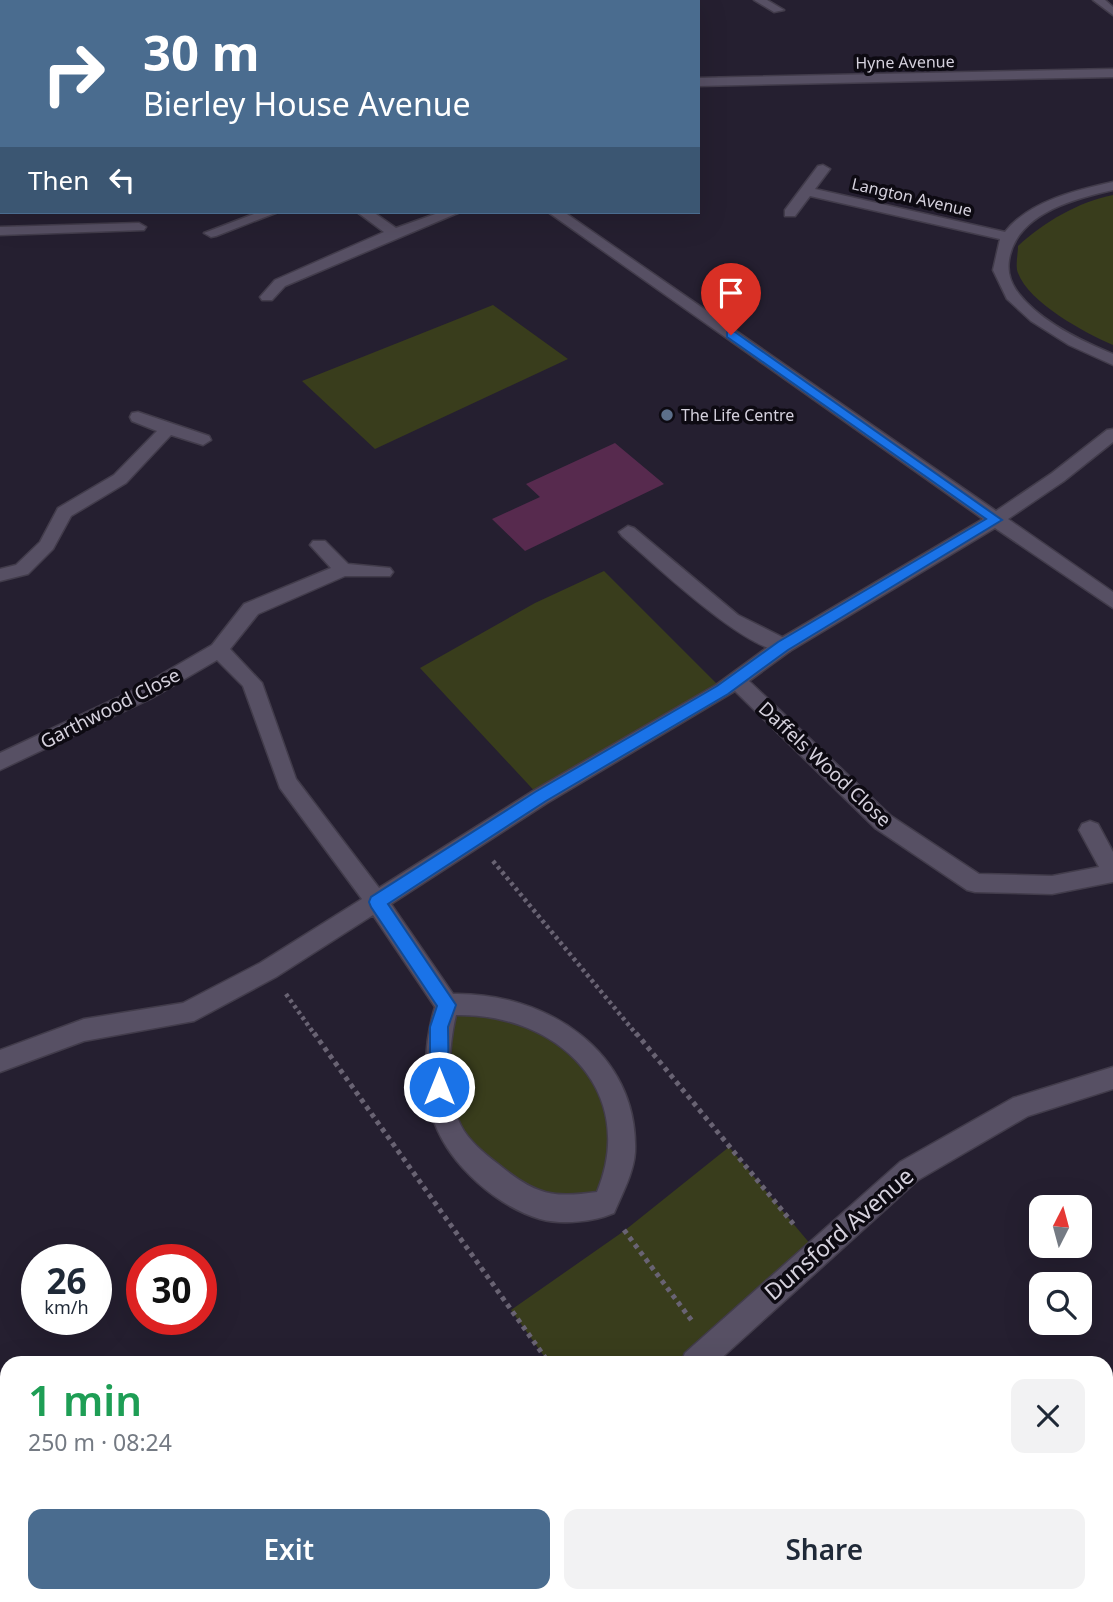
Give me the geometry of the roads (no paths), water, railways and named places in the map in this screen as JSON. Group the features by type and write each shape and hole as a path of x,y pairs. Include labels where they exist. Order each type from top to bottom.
{"street":[{"path":"759,0 778,10"},
{"path":"1098,0 1113,12"},
{"name":"Hyne Avenue","path":"700,82 1113,74"},
{"path":"790,213 823,169"},
{"path":"1113,186 1079,193 1052,206 1008,237 1000,270 1014,298 1045,323 1090,350 1113,360"},
{"name":"Langton Avenue","path":"807,191 1008,237"},
{"path":"211,233 265,214"},
{"path":"367,214 394,233"},
{"path":"267,297 280,283 394,233 447,214"},
{"path":"558,214 1113,601"},
{"path":"0,231 139,227"},
{"path":"138,417 203,440"},
{"path":"0,575 22,570 47,545 64,512 120,479 168,429"},
{"path":"0,1061 84,1030 186,1013 268,970 475,838 737,681 783,646 995,520 1058,477 1113,434"},
{"path":"628,532 731,620 783,646"},
{"path":"319,545 343,570"},
{"name":"Garthwood Close","path":"0,762 145,693 219,650 251,609 343,570 384,572"},
{"path":"219,650 252,683 287,782 377,902 447,1005"},
{"name":"Daffels Wood Close","path":"737,681 883,822 975,883 1052,885 1113,873 1090,830"},
{"path":"447,1005 499,1007 545,1023 579,1046 604,1075 619,1110 622,1154 605,1204 573,1209 540,1206 508,1188 473,1160 453,1136 439,1087 439,1027 447,1005"},
{"name":"Dunsford Avenue","path":"703,1355 909,1171 1022,1106 1113,1078"}],"place":[{"name":"The Life Centre","path":"667,415"}]}
